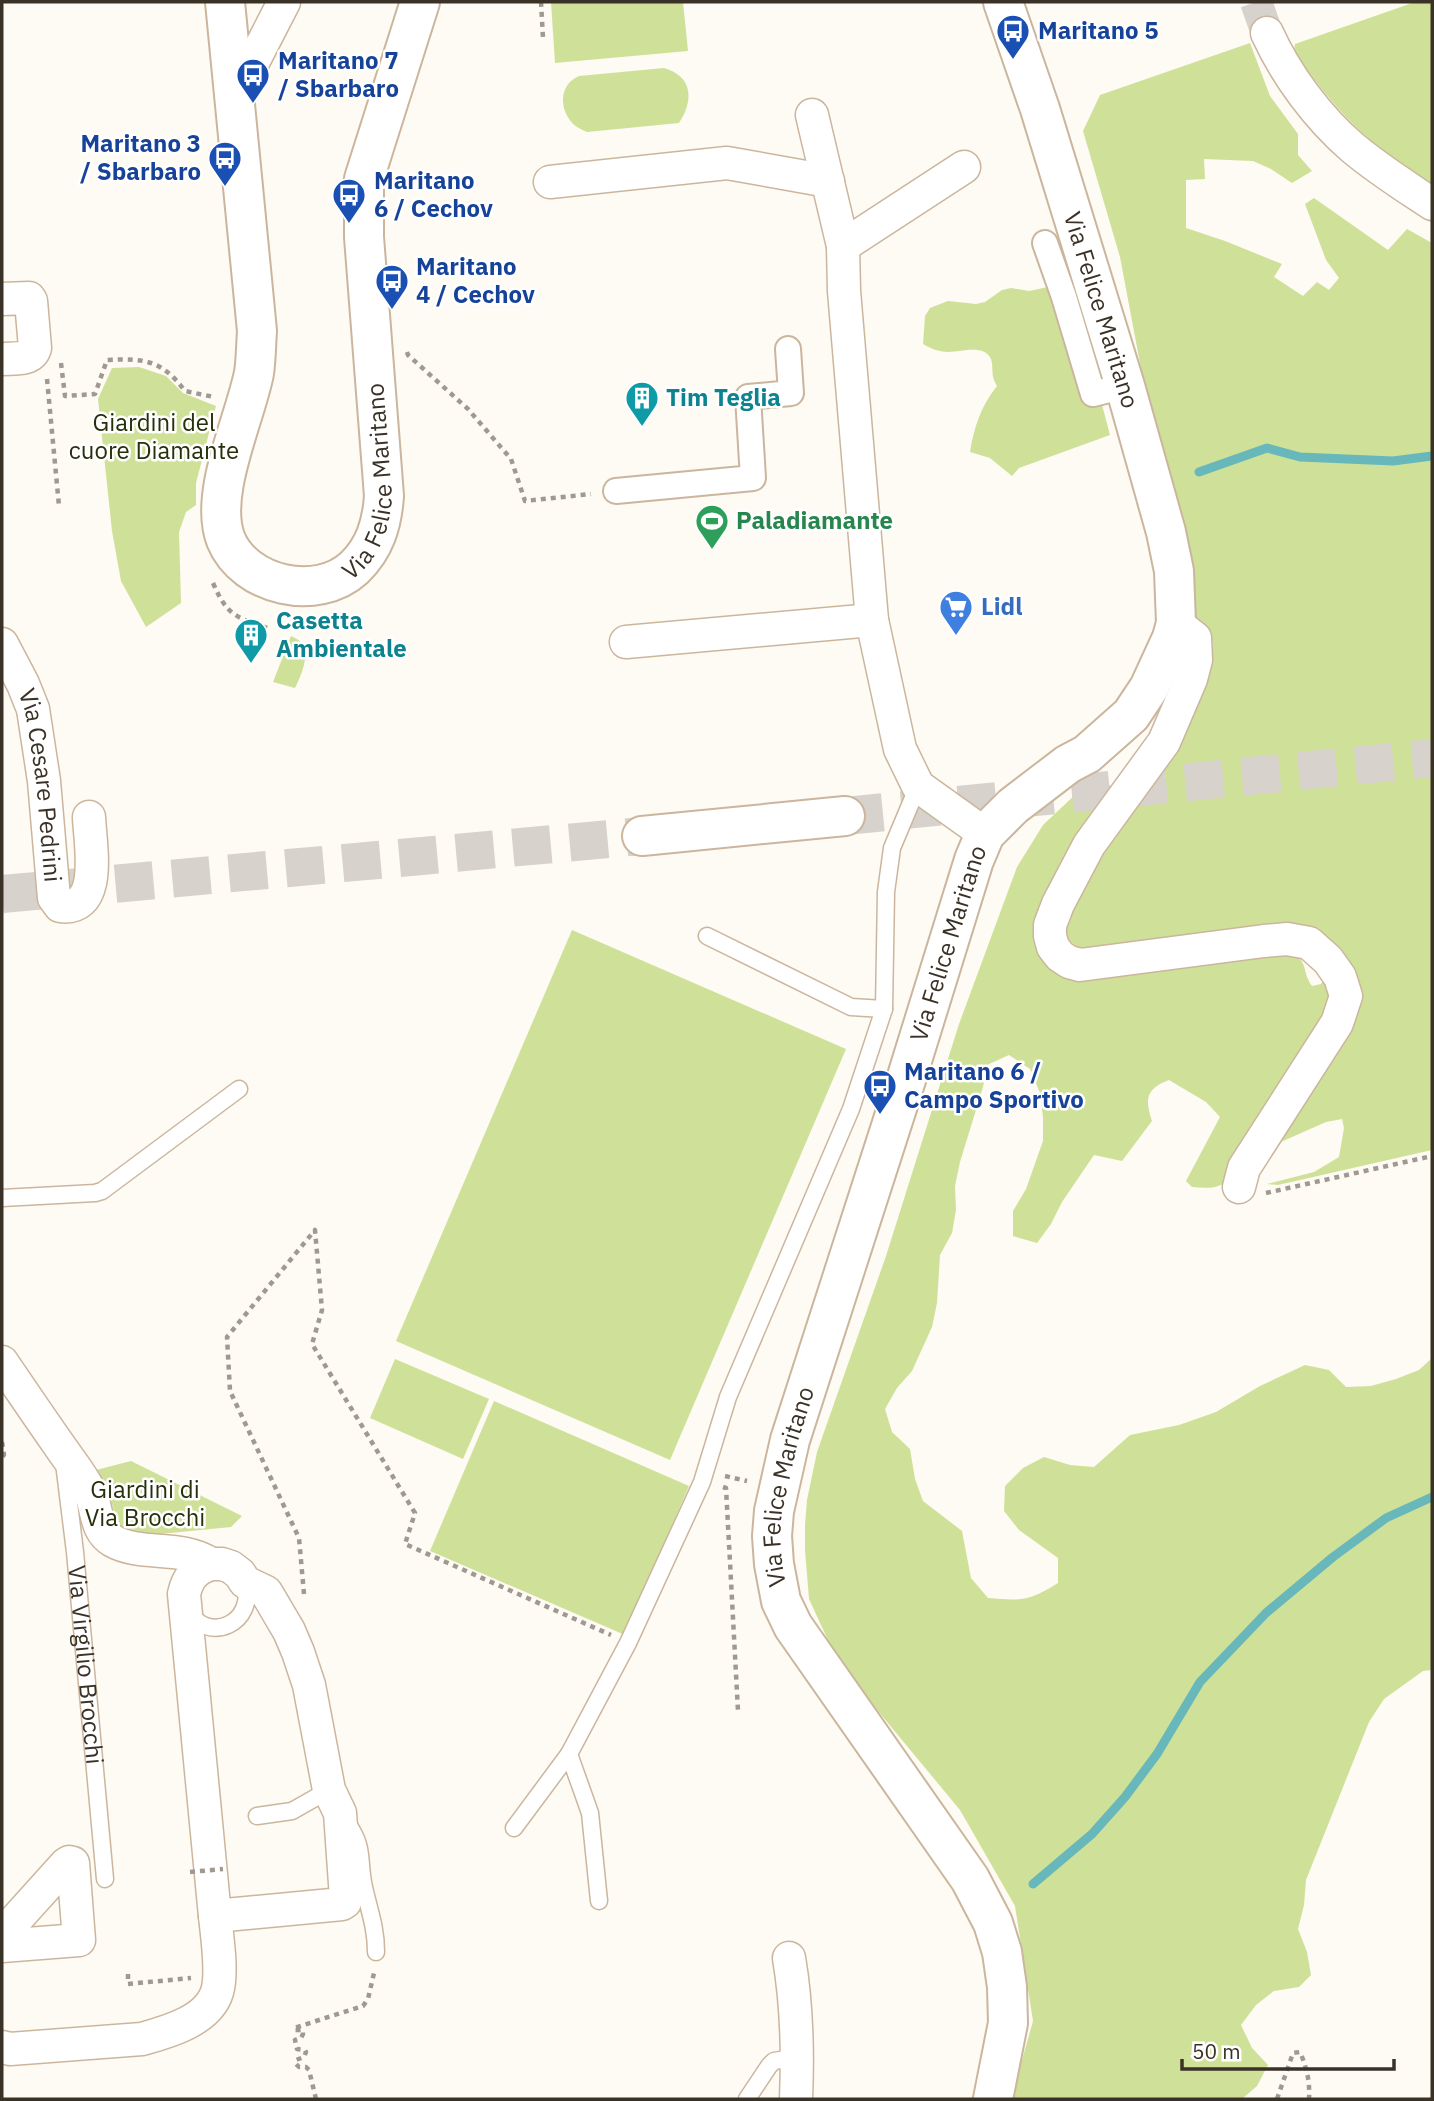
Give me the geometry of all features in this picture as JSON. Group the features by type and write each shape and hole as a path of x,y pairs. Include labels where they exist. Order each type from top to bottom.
{"main road":[{"name":"Via Felice Maritano","path":"229,6 234,99 257,331 252,380 221,496 222,522 226,540 247,567 262,577 285,585 301,586 320,584 353,569 377,536 382,518 384,496 364,237 365,179 420,2"},
{"name":"Via Felice Maritano","path":"993,2099 1008,2023 1002,1952 993,1923 970,1879 793,1626 781,1601 772,1536 774,1511 790,1440 905,1083 959,905 985,834 1013,806 1068,764 1087,754 1131,715 1149,688 1176,623 1174,571 1167,531 1040,109 1003,2"},
{"path":"642,836 845,816"}],"street":[{"path":"234,99 284,2"},
{"path":"1266,33 1294,78 1332,128 1384,172 1432,204"},
{"name":"Via Felice Maritano","path":"813,115 843,246 844,291 872,620 901,749 918,786 985,834"},
{"path":"550,182 727,163 828,181"},
{"path":"843,246 964,167"},
{"path":"1045,243 1065,297 1093,394 1125,386"},
{"path":"2,299 29,298 34,351 29,357 2,359"},
{"path":"615,491 753,478 748,397 791,393 788,349"},
{"path":"626,642 872,620"},
{"path":"1176,623 1195,638 1196,660 1191,679 1164,742 1089,845 1058,904 1050,925 1050,936 1060,956 1080,965 1287,939 1310,943 1328,960 1340,977 1346,996 1337,1024 1244,1168 1239,1187"},
{"name":"Via Cesare Pedrini","path":"2,644 33,709 44,781 54,898 60,906 80,904 92,877 89,817"},
{"name":"Via Virgilio Brocchi","path":"2,1362 89,1489 100,1529 107,1537 130,1547 188,1554 211,1564 232,1567 245,1582 266,1592 289,1631 309,1685 334,1801 345,1902 215,1916"},
{"path":"2,2047 10,2049 142,2039 162,2033 201,2014 211,2006 218,1991 215,1916 184,1594 186,1583 192,1574 200,1567 211,1564"},
{"path":"2,1935 66,1864 73,1863 79,1940 2,1946"},
{"path":"789,1958 798,2057 796,2099"}],"lane":[{"path":"514,1828 569,1754 628,1643 704,1476 728,1397 851,1109 884,1009 886,892 892,848 918,786"},
{"path":"707,936 851,1007 884,1009"},
{"path":"2,1198 102,1191 239,1089"},
{"name":"Via Virgilio Brocchi","path":"62,1450 75,1552 105,1879"},
{"path":"185,1604 198,1622 219,1628 229,1625 244,1612 248,1592 245,1582"},
{"path":"569,1754 590,1813 599,1901"},
{"path":"257,1816 334,1801 355,1834 361,1849 363,1882 376,1933 376,1952"},
{"path":"747,2099 774,2061 798,2057"}],"path":[{"path":"541,2 543,38"},
{"path":"405,344 408,355 468,409 511,459 525,500 615,491"},
{"path":"60,506 46,375 34,351 59,347 65,396 95,394 107,360 134,359 152,363 173,375 185,391 214,397 226,376 252,380"},
{"path":"1239,1187 1246,1192 1261,1194 1432,1156"},
{"path":"289,1631 306,1619 299,1538 230,1391 227,1337 315,1230 322,1310 312,1344 415,1513 405,1544 628,1643"},
{"path":"2,1442 2,1457"},
{"path":"704,1476 779,1488"},
{"path":"704,1476 726,1488 738,1711"},
{"path":"190,1872 223,1869"},
{"path":"316,2099 309,2070 296,2063 306,2052 305,2049 297,2049 295,2040 301,2038 303,2031 295,2031 294,2028 363,2006 370,1993 376,1952"},
{"path":"128,1974 128,1984 218,1976"},
{"path":"1277,2099 1293,2053 1300,2052 1306,2066 1309,2099"}],"green space":[{"path":"551,2 683,2 688,51 555,63"},
{"path":"1415,2 1432,2 1432,184 1392,158 1355,126 1322,89 1294,50 1295,44"},
{"path":"1250,43 1270,96 1298,134 1298,155 1312,171 1292,183 1253,161 1204,159 1205,179 1186,180 1186,228 1282,264 1274,277 1303,296 1317,282 1329,290 1339,278 1326,260 1305,204 1314,198 1388,250 1407,229 1432,243 1432,1150 1278,1185 1267,1184 1314,1172 1339,1157 1344,1128 1342,1119 1326,1122 1267,1148 1350,1018 1338,952 1092,954 1071,941 1064,923 1066,906 1205,679 1213,644 1205,628 1187,613 1120,257 1083,131 1100,95"},
{"path":"664,68 681,77 688,90 687,106 679,123 587,132 577,127 567,115 564,93 572,80 579,76"},
{"path":"1048,287 1100,397 1110,435 1019,468 1012,476 990,458 970,452 979,417 997,386 991,359 988,354 978,350 946,352 923,344 925,316 930,308 948,301 976,304 985,302 1002,290 1011,288 1029,291"},
{"name":"Giardini del cuore Diamante","path":"139,367 166,376 183,393 216,406 196,483 196,505 186,512 179,532 181,603 146,627 121,581 112,531 98,399 112,368"},
{"path":"291,636 298,640 305,652 304,666 295,688 273,682"},
{"path":"1095,776 1111,786 1079,834 1045,960 1294,952 1302,961 1312,986 1321,984 1326,976 1336,998 1229,1179 1216,1187 1208,1188 1192,1187 1186,1181 1220,1117 1206,1102 1169,1080 1151,1091 1148,1107 1152,1121 1122,1161 1094,1155 1037,1243 1013,1236 1013,1211 1026,1189 1043,1141 1040,1093 1030,1069 1009,1055 987,1065 955,1186 956,1210 952,1233 940,1255 937,1303 932,1327 912,1371 897,1388 885,1409 892,1432 910,1449 915,1479 923,1501 962,1531 971,1578 988,1598 1017,1599 1040,1593 1058,1583 1058,1558 1019,1530 1004,1511 1005,1486 1023,1468 1044,1457 1070,1465 1094,1467 1130,1435 1179,1425 1216,1412 1260,1386 1305,1365 1329,1370 1346,1387 1371,1386 1419,1370 1432,1358 1432,1670 1423,1671 1384,1699 1369,1722 1306,1880 1298,1929 1307,1952 1311,1975 1299,1987 1274,1991 1256,2005 1241,2025 1252,2048 1268,2065 1257,2086 1242,2099 1011,2099 1033,2021 1015,1906 960,1810 839,1664 809,1599 805,1525 817,1452 886,1256 959,1024 1017,867 1043,825"},
{"path":"572,930 846,1049 670,1460 396,1341"},
{"path":"395,1359 489,1399 463,1459 370,1418"},
{"path":"494,1401 689,1486 625,1635 430,1551"},
{"name":"Giardini di Via Brocchi","path":"131,1461 242,1516 231,1527 140,1536 124,1530 117,1520 96,1470"}],"waterway":[{"path":"1199,472 1267,448 1300,457 1393,461 1432,456"},
{"path":"1033,1884 1092,1834 1125,1797 1157,1754 1200,1682 1266,1613 1333,1557 1386,1518 1432,1497"}],"tunnel":[{"path":"1256,2 1267,33"},
{"path":"845,816 1432,758"},
{"path":"2,894 642,836"}],"place":[{"name":"Maritano 5","path":"1013,61"},
{"name":"Maritano 7 / Sbarbaro","path":"253,105"},
{"name":"Maritano 3 / Sbarbaro","path":"225,188"},
{"name":"Maritano 6 / Cechov","path":"349,225"},
{"name":"Maritano 4 / Cechov","path":"392,311"},
{"name":"Tim Teglia","path":"642,428"},
{"name":"Paladiamante","path":"712,551"},
{"name":"Lidl","path":"956,637"},
{"name":"Casetta Ambientale","path":"251,665"},
{"name":"Maritano 6 / Campo Sportivo","path":"880,1116"}]}
